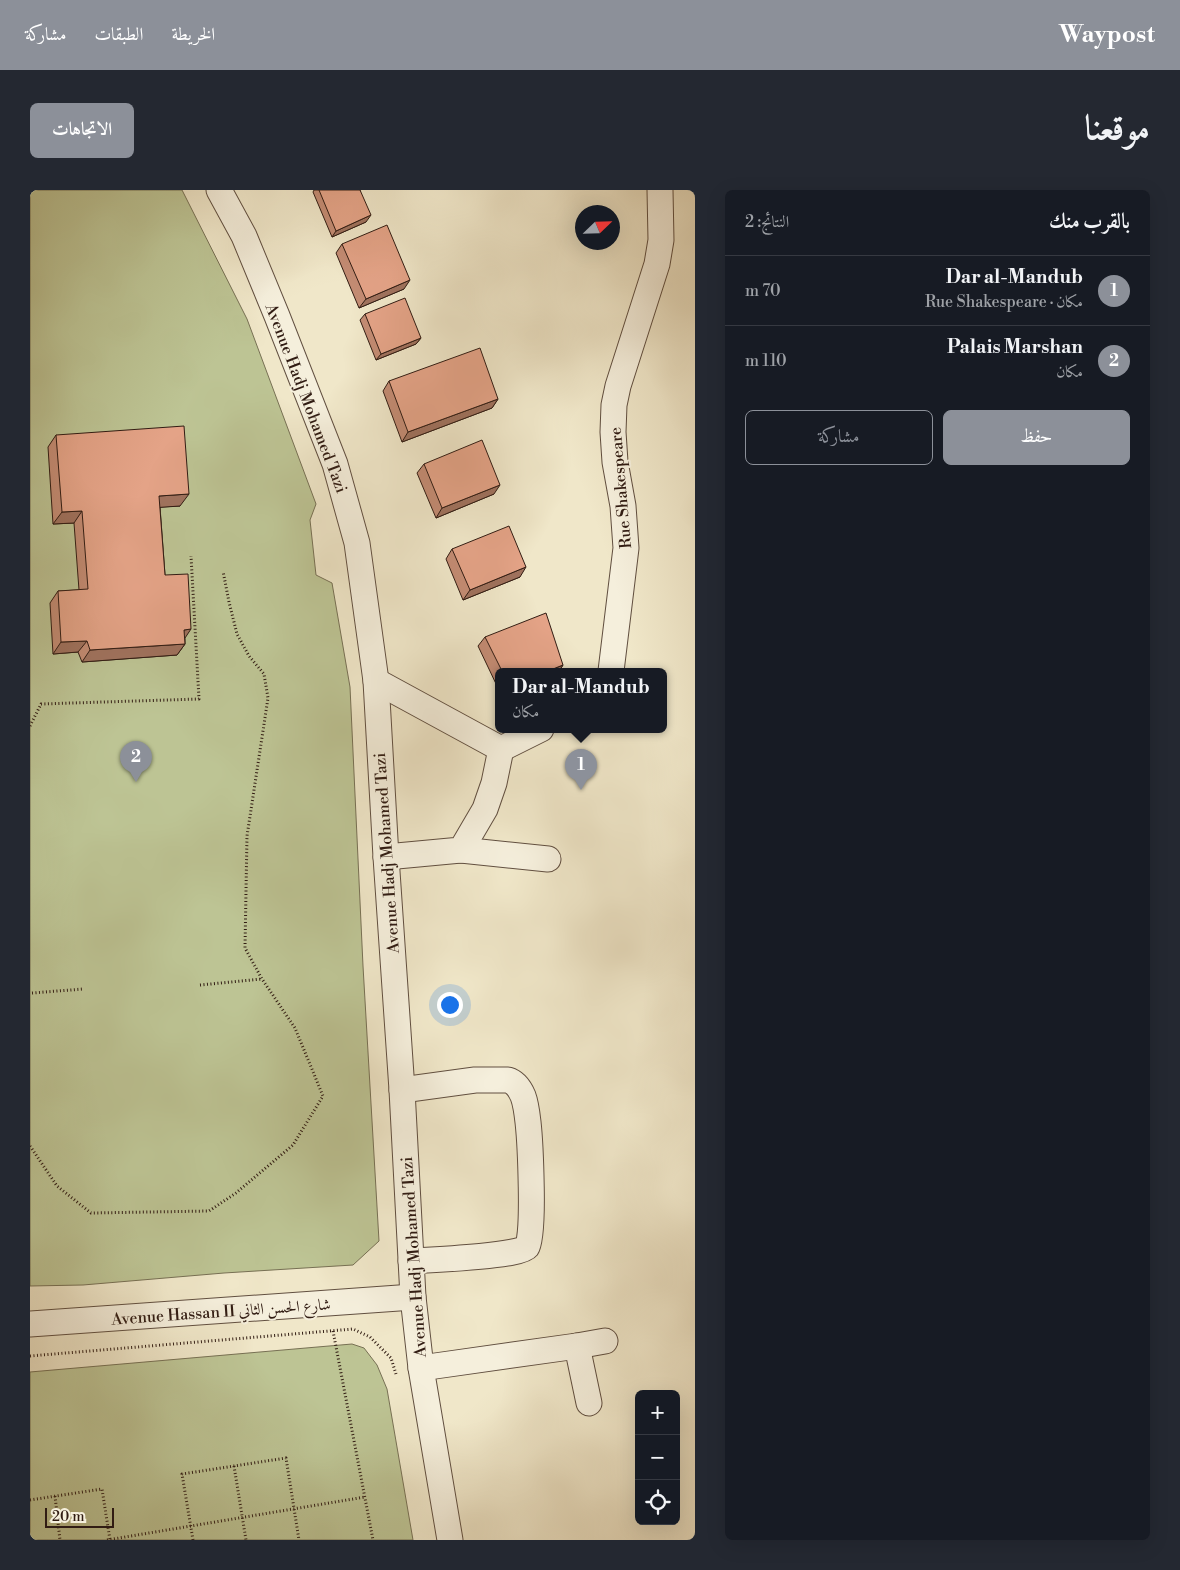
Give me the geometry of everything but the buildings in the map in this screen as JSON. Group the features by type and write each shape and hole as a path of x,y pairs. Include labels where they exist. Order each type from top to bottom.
{"street":[{"name":"Avenue Hadj Mohamed Tazi","path":"219,190 244,236 278,316 335,464 357,543 376,680 413,1297 421,1368 450,1540"},
{"path":"239,190 244,236"},
{"name":"Rue Shakespeare","path":"611,668 626,548 623,506 615,462 614,405 618,386 657,264 661,240 660,190"},
{"path":"376,680 501,749"},
{"path":"501,749 533,733"},
{"path":"461,850 485,809 494,783 501,749"},
{"path":"386,857 461,850 548,859"},
{"path":"402,1090 475,1080 512,1081 520,1090 528,1122 531,1215 530,1241 527,1247 519,1252 503,1254 411,1261"},
{"name":"Avenue Hassan II شارع الحسن الثاني","path":"30,1324 413,1297"},
{"path":"421,1368 605,1341"},
{"path":"577,1346 589,1403"}],"path":[{"path":"30,726 40,704 200,699 191,556"},
{"path":"30,1146 57,1186 91,1213 209,1211 236,1193 293,1145 323,1096 295,1028 262,979 245,948 247,836 268,698 264,674 249,656 237,634 228,602 223,570"},
{"path":"200,984 262,979"},
{"path":"31,993 84,989"},
{"path":"30,1356 354,1329 370,1337 391,1358 398,1380"},
{"path":"333,1331 372,1540"},
{"path":"193,1540 182,1474 286,1458 299,1540"},
{"path":"234,1466 246,1540"},
{"path":"30,1500 102,1489 109,1540 364,1497"},
{"path":"55,1496 60,1540"}],"green space":[{"path":"30,190 182,190 247,319 316,504 310,520 316,575 332,583 350,687 363,966 379,1241 353,1265 224,1273 83,1285 30,1286"},
{"path":"352,1344 364,1348 377,1365 387,1389 413,1540 30,1540 30,1372"}],"place":[{"name":"Palais Marshan","path":"136,782"},
{"name":"Dar al-Mandub","path":"581,790"}]}
